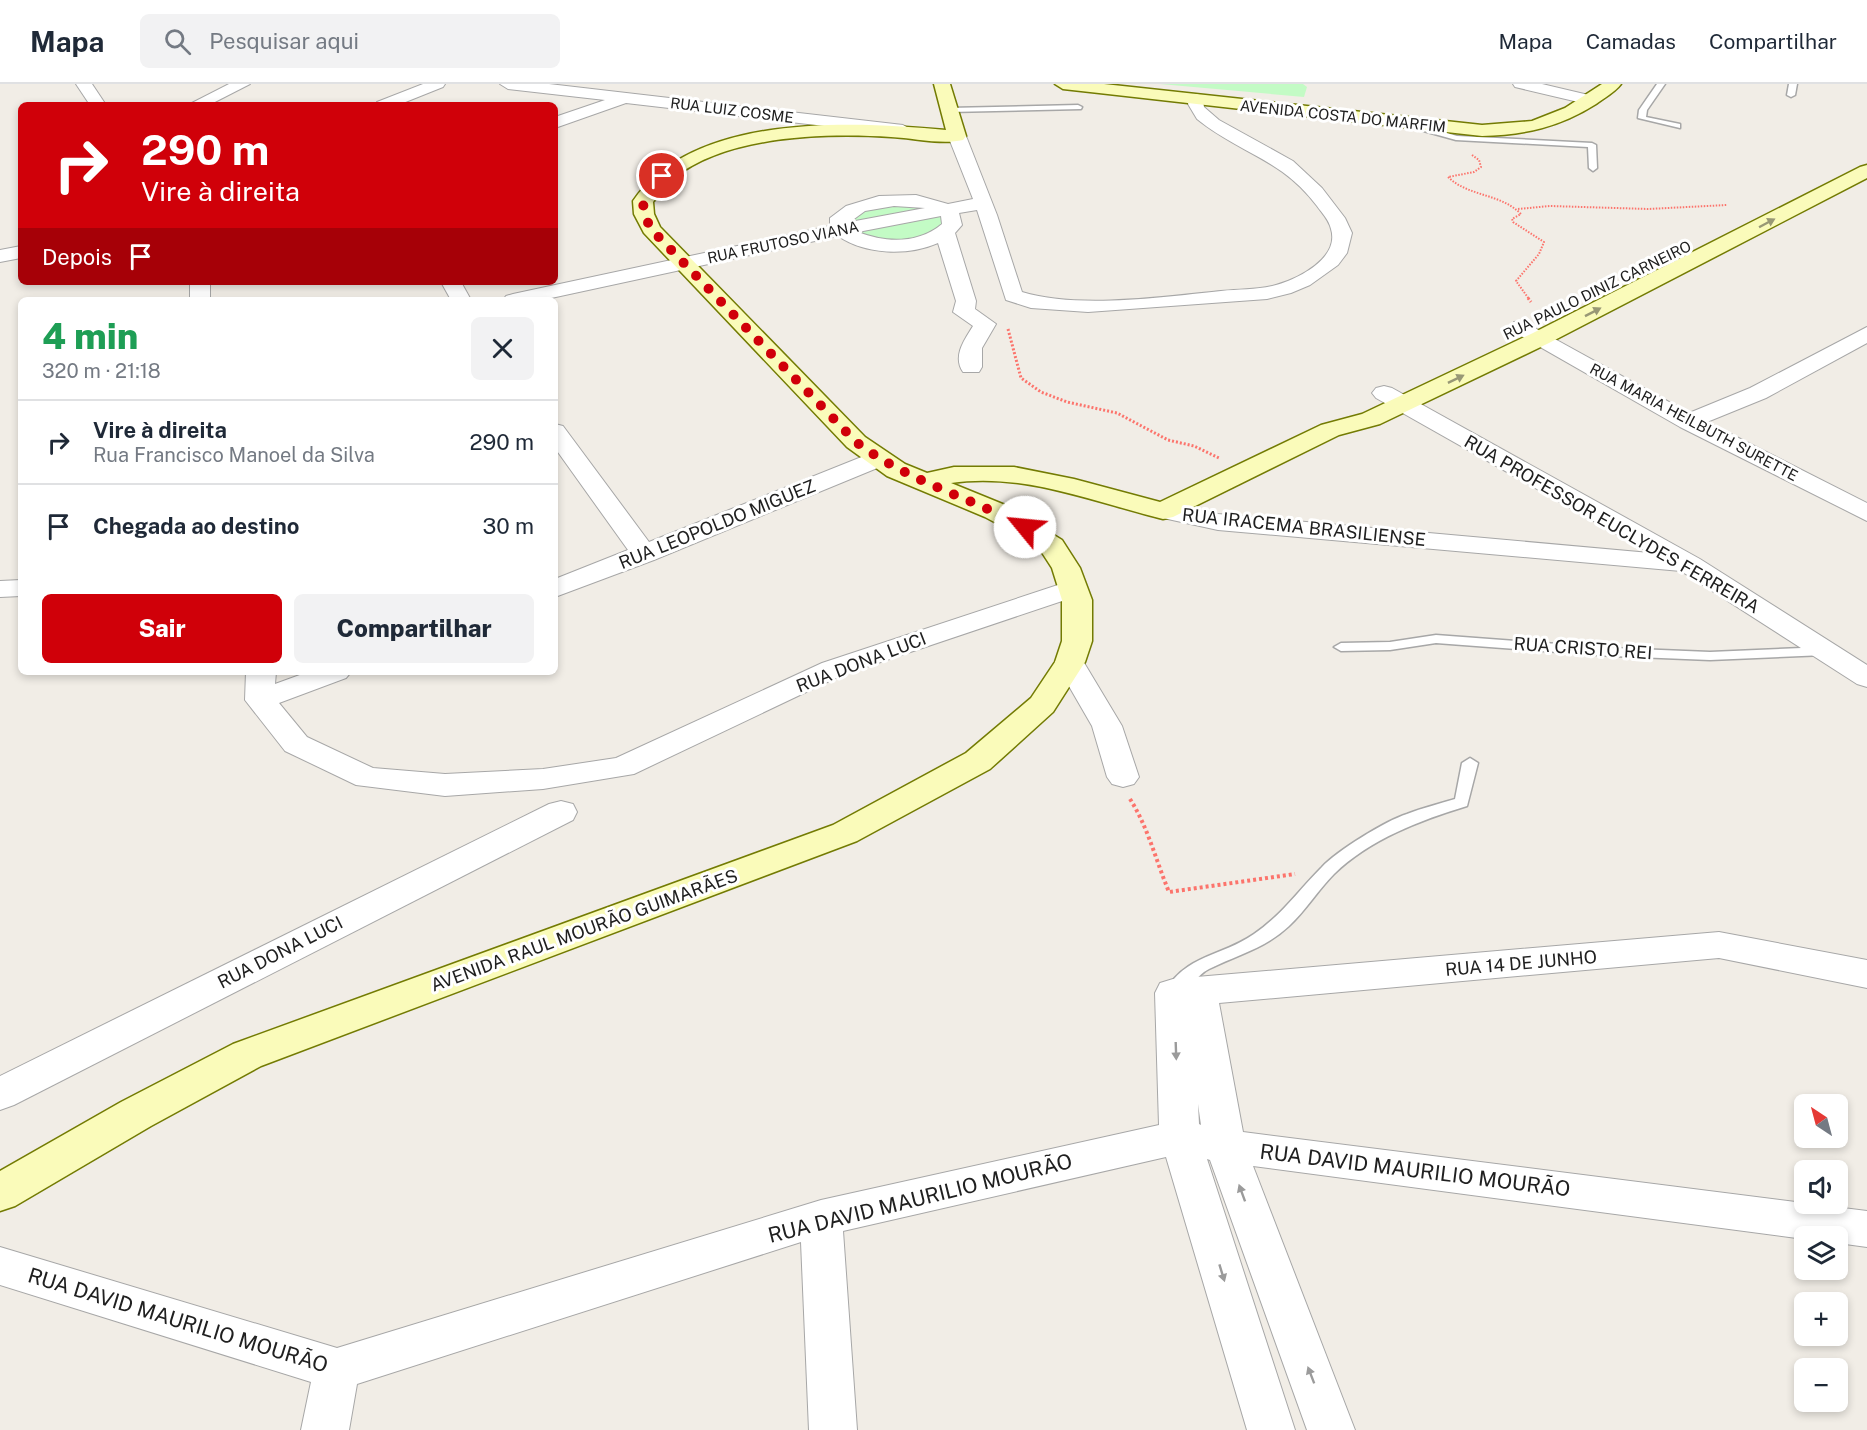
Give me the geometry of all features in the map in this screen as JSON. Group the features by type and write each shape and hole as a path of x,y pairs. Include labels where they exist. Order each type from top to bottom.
{"street":[{"path":"84,84 96,102"},
{"path":"203,102 243,84"},
{"path":"391,102 437,84"},
{"name":"RUA LUIZ COSME","path":"507,84 957,136"},
{"path":"942,84 957,136 983,203 1008,308"},
{"name":"AVENIDA COSTA DO MARFIM","path":"1063,84 1404,123 1489,130 1524,128 1550,121 1591,100 1613,84"},
{"path":"1521,84 1591,100"},
{"path":"558,122 626,98"},
{"path":"945,233 966,301 964,312 1061,304 1168,303 1281,290 1311,276 1333,260 1340,247 1342,231 1330,210 1309,184 1296,171 1208,120 1197,109 1196,99"},
{"name":"AVENIDA RAUL MOURÃO GUIMARÃES","path":"3,1184 247,1055 844,833 978,761 1042,705 1070,663 1077,641 1077,600 1066,568 1052,546 1025,527 995,511 924,482 878,459 856,442 651,229 644,214 643,201 662,176 705,154 772,135 800,132 915,131"},
{"name":"RUA PAULO DINIZ CARNEIRO","path":"1532,333 1702,239 1867,154"},
{"name":"RUA PAULO DINIZ CARNEIRO","path":"1163,511 1330,430 1371,419 1394,399 1532,333 1722,247 1867,171"},
{"name":"RUA FRUTOSO VIANA","path":"527,297 842,230 983,203"},
{"path":"842,230 852,237 874,243 901,244 927,241 945,233 952,225 952,217 944,209"},
{"path":"1702,239 1722,247"},
{"path":"0,256 18,253"},
{"path":"966,301 990,308 1008,308"},
{"path":"970,367 971,348 1008,308"},
{"name":"RUA MARIA HEILBUTH SURETTE","path":"1532,333 1688,422 1867,513"},
{"path":"1688,422 1758,393 1867,334"},
{"name":"RUA PROFESSOR EUCLYDES FERREIRA","path":"1394,399 1690,565 1867,678"},
{"path":"558,435 645,555"},
{"name":"RUA LEOPOLDO MIGUEZ","path":"558,588 645,555 878,459"},
{"name":"RUA IRACEMA BRASILIENSE","path":"924,482 964,473 1018,474 1163,511 1218,522 1690,565"},
{"path":"0,589 18,588"},
{"name":"RUA DONA LUCI","path":"261,686 296,744 367,778 445,785 543,779 623,767 832,669 1072,588"},
{"path":"1070,663 1107,726 1123,777"},
{"path":"261,686 320,675"},
{"name":"RUA DONA LUCI","path":"0,1094 561,812"},
{"name":"RUA 14 DE JUNHO","path":"1186,993 1719,945 1867,974"},
{"path":"1186,993 1180,1137 1271,1430"},
{"path":"1186,993 1225,1146 1331,1430"},
{"name":"RUA DAVID MAURILIO MOURÃO","path":"0,1266 337,1368 821,1218 1180,1137 1225,1146 1867,1229"},
{"path":"821,1218 833,1430"},
{"path":"325,1430 337,1368"}],"lane":[{"path":"1661,84 1643,110 1642,118 1677,126"},
{"path":"1791,96 1793,84"},
{"path":"950,110 1078,107"},
{"path":"1404,123 1456,138 1592,146 1593,168"},
{"name":"RUA CRISTO REI","path":"1341,647 1390,646 1436,639 1612,652 1710,656 1826,651"},
{"path":"1186,993 1188,974 1201,965 1252,944 1283,922 1329,869 1410,818 1462,802 1470,763"},
{"path":"1186,993 1222,958"}],"path":[{"path":"1456,138 1456,148 1479,160 1480,167 1474,172 1448,177 1453,184 1514,205 1521,214 1512,219 1513,222 1544,242 1542,254 1520,273 1516,281 1531,302"},
{"path":"1517,210 1550,206 1638,209 1727,205"},
{"path":"1008,308 1021,378 1041,392 1067,402 1117,413 1168,440 1194,446 1247,472"},
{"path":"1123,777 1129,798 1142,818 1151,850 1169,892 1329,869"}],"green space":[{"path":"1160,84 1303,84 1307,87 1304,97"},
{"path":"929,203 952,225 901,244 842,229 851,209"}],"route":[{"path":"662,176 643,201 644,214 651,229 856,442 896,470 995,511 1025,527"}]}
